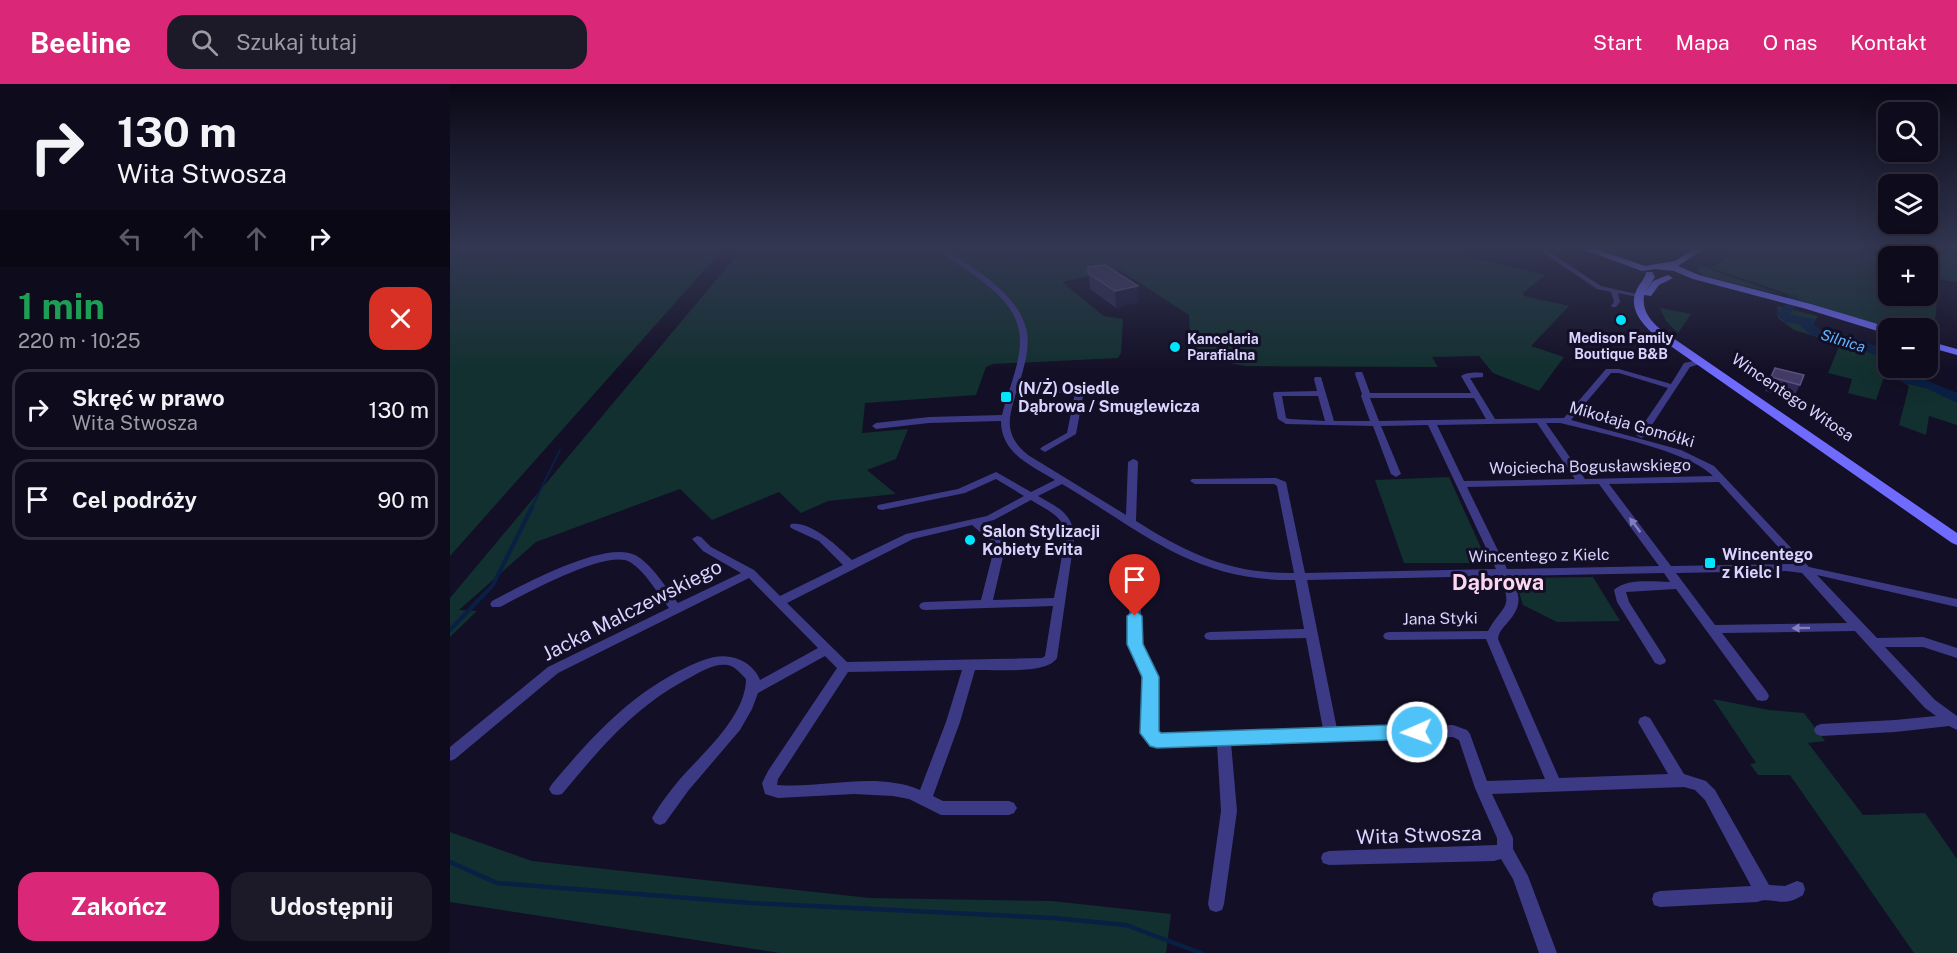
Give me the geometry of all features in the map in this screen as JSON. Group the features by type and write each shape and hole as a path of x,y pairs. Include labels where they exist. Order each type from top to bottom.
{"main road":[{"path":"1638,295 1642,290"},
{"name":"Wincentego Witosa","path":"1652,290 1647,302 1655,320 1668,333 1957,532"},
{"path":"1751,290 1878,329"},
{"name":"Wincentego Witosa","path":"1638,295 1638,305 1651,326 1957,540"},
{"path":"1938,346 1957,352"}],"street":[{"path":"876,426 929,420 1005,418 1023,363 1024,337 1018,316 995,290"},
{"path":"999,293 1011,290"},
{"path":"1606,290 1638,295"},
{"path":"1614,292 1617,302 1614,306"},
{"path":"1641,435 1688,364 1700,361"},
{"path":"1566,421 1608,371 1673,387"},
{"path":"1359,374 1375,423 1396,474"},
{"path":"1480,375 1465,376 1492,421"},
{"path":"1318,379 1330,423"},
{"path":"1013,390 1080,391 1071,434 1045,449"},
{"name":"Mikołaja Gomółki","path":"1322,393 1277,394 1282,419 1289,422 1330,423 1566,421 1687,455 1708,465 1930,704 1953,722"},
{"path":"1367,396 1476,395"},
{"name":"Wincentego z Kielc","path":"1005,418 1004,431 1010,444 1062,480 1161,543 1206,565 1239,575 1805,569 1957,603"},
{"path":"1539,420 1582,482"},
{"path":"1431,422 1512,591 1514,604 1492,635 1555,786"},
{"path":"1131,522 1133,462"},
{"path":"882,507 961,491 996,475 1033,496 1064,518 1070,529 1052,654 1045,662 970,666 844,667 773,775 769,783 770,789 778,792 902,790 941,807 1009,808"},
{"name":"Wojciecha Bogusławskiego","path":"1460,484 1722,479"},
{"path":"780,602 910,536 974,522 1005,512 1062,480"},
{"path":"1195,482 1280,482 1331,735"},
{"path":"1602,482 1762,696"},
{"path":"974,522 1001,544 986,604"},
{"path":"795,526 823,539 850,566"},
{"name":"Jacka Malczewskiego","path":"697,539 707,549 750,573 844,667"},
{"path":"496,604 588,562 623,555 634,560 676,609"},
{"name":"Wita Stwosza","path":"1142,572 1141,582 1135,593 1135,644 1151,677 1149,733 1157,740 1458,732 1467,742 1482,788 1504,838 1505,850 1494,854 1329,858"},
{"name":"Jacka Malczewskiego","path":"450,755 553,670 750,573"},
{"path":"1660,660 1623,602 1620,590 1628,587 1680,585"},
{"path":"925,606 1060,602"},
{"path":"1713,629 1859,627"},
{"path":"1210,636 1311,633"},
{"name":"Jana Styki","path":"1389,636 1492,635"},
{"path":"1874,643 1923,642 1957,653"},
{"path":"753,690 825,650"},
{"path":"557,789 607,730 628,709 648,694 703,665 725,660 742,665 753,678 753,690 744,711 705,764 675,794 660,818"},
{"path":"924,800 953,722 970,666"},
{"path":"1645,722 1680,780"},
{"path":"1821,730 1953,722"},
{"path":"1216,904 1228,811 1224,738"},
{"path":"1482,788 1680,780 1694,782 1710,795 1763,891"},
{"path":"1505,850 1520,876 1548,953"},
{"path":"1660,899 1757,894 1763,891 1790,894 1797,889"}],"green space":[{"path":"450,290 687,290 450,556"},
{"path":"708,290 1071,290 1104,316 1123,319 1121,353 1118,358 993,364 986,367 976,395 865,403 862,433 908,429 896,459 867,470 896,494 828,501 801,513 779,492 712,520 680,489 536,542 459,610 477,611 450,637 450,598"},
{"path":"1150,290 1527,290 1523,293 1524,296 1569,306 1531,346 1564,357 1539,391 1493,373 1479,356 1432,357 1438,367 1245,366 1191,355 1189,315"},
{"path":"1760,290 1768,290 1786,296"},
{"path":"1775,290 1878,290 1878,306 1936,306 1935,318 1878,318 1878,325 1799,300"},
{"path":"1777,306 1818,316 1811,327 1878,347 1878,378 1884,378 1876,400 1848,393 1852,379 1828,373 1840,344 1794,330 1778,318"},
{"path":"1660,308 1691,314 1678,333 1666,321"},
{"path":"1897,378 1920,378 1957,393 1957,425 1929,416 1926,435 1899,425 1909,386"},
{"path":"1449,477 1488,563 1404,563 1375,480"},
{"path":"1593,577 1620,621 1557,622 1523,605 1516,583 1521,578"},
{"path":"1713,699 1769,710 1804,713 1825,741 1808,743 1863,815 1925,813 1957,859 1957,953 1914,953 1790,775 1758,775 1750,764 1756,763"},
{"path":"450,832 532,861 870,898 1052,901 1171,914 1166,953 780,953 450,902"}],"building":[{"path":"1775,368 1804,375 1800,385 1771,377"}],"waterway":[{"name":"Silnica","path":"1792,297 1795,301 1782,314 1789,319 1809,322 1805,323 1815,332 1846,339 1878,352"},
{"name":"Silnica","path":"1907,378 1933,386 1957,399"},
{"path":"531,509 560,450"},
{"path":"450,630 493,585 531,509"},
{"path":"450,862 497,883 751,903 1053,918 1126,925 1201,953"}],"place":[{"name":"Medison Family Boutique B&B","path":"1621,320"},
{"name":"Kancelaria Parafialna","path":"1175,347"},
{"name":"(N/Ż) Osiedle Dąbrowa / Smuglewicza","path":"1006,397"},
{"name":"Salon Stylizacji Kobiety Evita","path":"970,540"},
{"name":"Wincentego z Kielc I","path":"1710,563"}],"district":[{"name":"Dąbrowa","path":"1498,582"}],"route":[{"path":"1135,616 1136,649 1151,677 1149,733 1152,738 1157,740 1417,732"}]}
